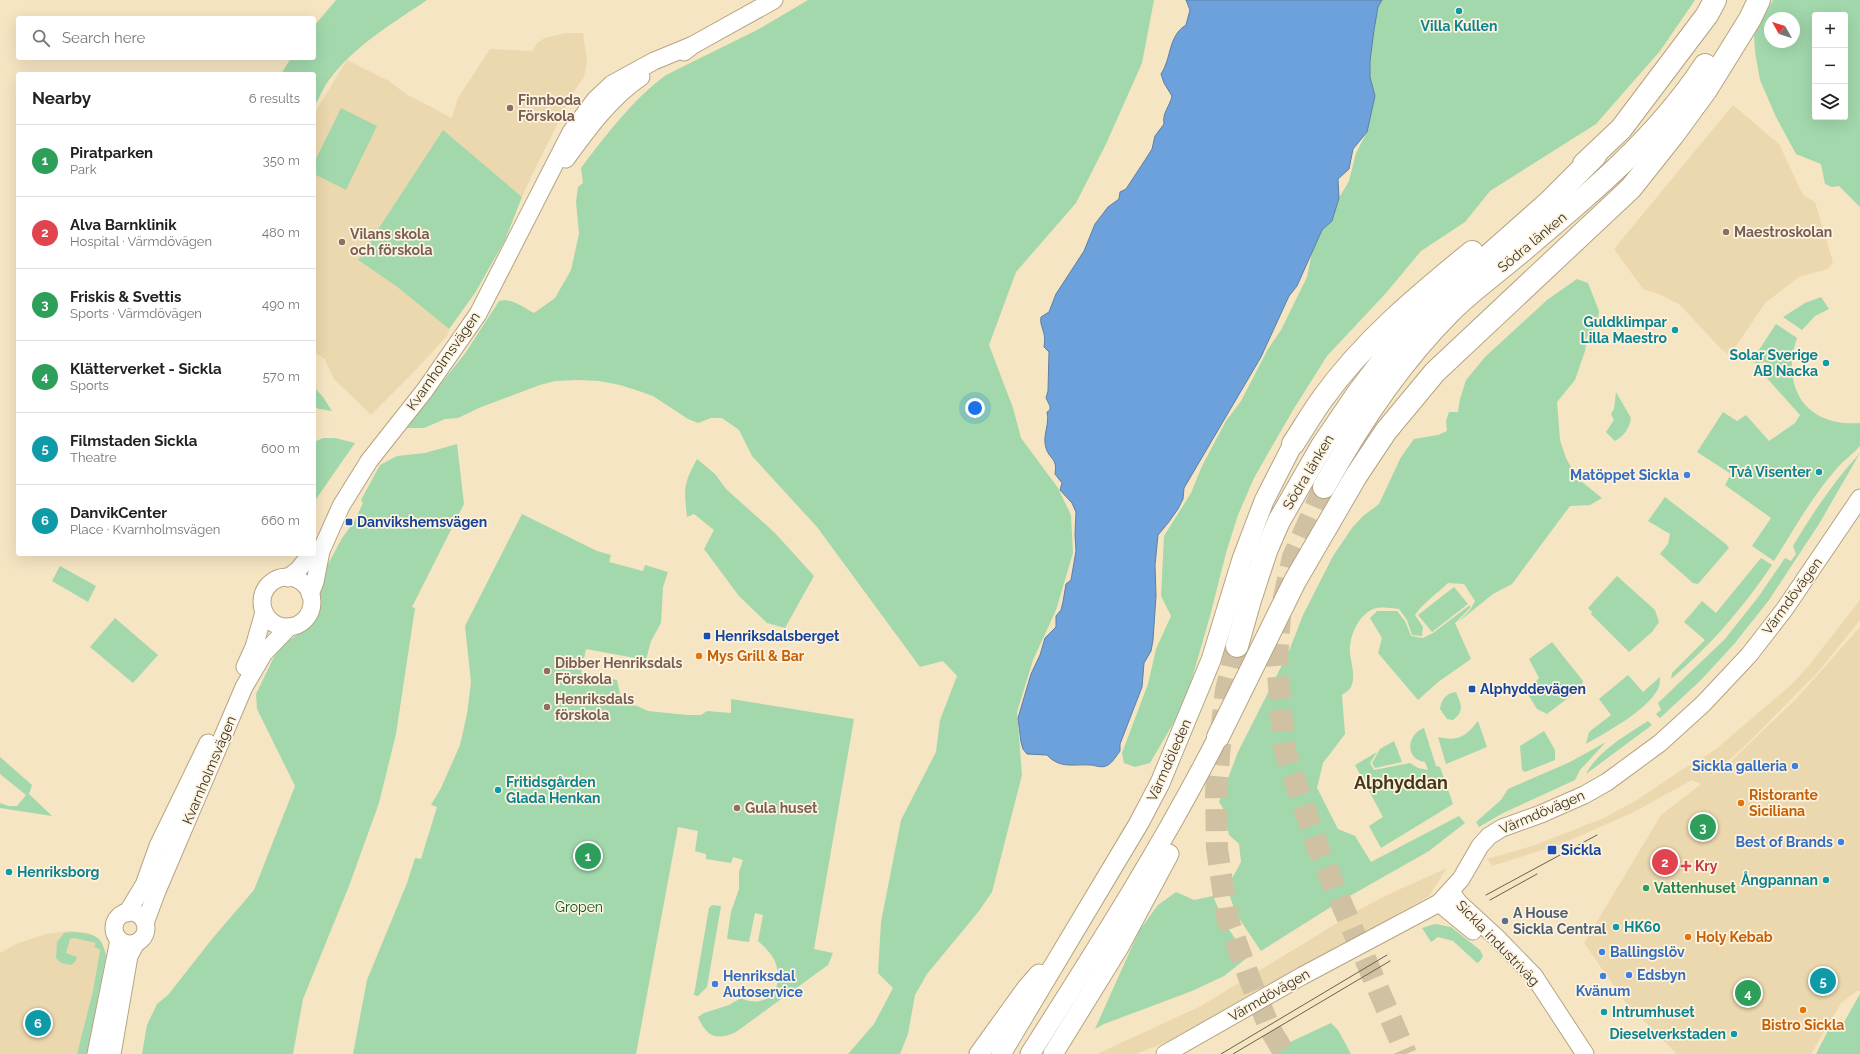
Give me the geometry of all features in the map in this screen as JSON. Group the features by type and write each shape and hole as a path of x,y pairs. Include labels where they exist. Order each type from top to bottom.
{"highway":[{"path":"1293,444 1322,398 1350,363 1381,331 1427,289 1595,156 1621,129 1652,91 1707,15 1715,0"},
{"name":"Södra länken","path":"1324,487 1344,451 1404,363 1452,309 1600,185 1670,113 1698,76 1719,44 1743,0"},
{"path":"1218,737 1294,581 1356,476 1386,431 1435,372 1631,188 1706,90 1750,19 1759,0"},
{"name":"Södra länken","path":"1237,646 1266,551 1279,521 1322,446 1358,393 1393,347 1462,280 1549,202 1595,156"}],"main road":[{"name":"Värmdöleden","path":"1001,1054 1139,823 1160,783 1211,660 1242,559 1264,501 1293,444"},
{"path":"1030,1054 1117,917 1164,838 1218,737"},
{"path":"1053,1054 1119,947 1177,840 1188,814 1202,769"},
{"path":"978,1054 1026,989 1073,935"}],"street":[{"name":"Kvarnholmsvägen","path":"316,544 323,532 333,520 369,461 425,390 478,314 571,132 605,90 612,84 640,68 674,51 693,45 774,0"},
{"name":"Värmdövägen","path":"1165,1054 1186,1044 1302,976 1445,898 1461,879 1480,846 1489,836 1502,828 1564,805 1607,782 1660,743 1703,704 1749,655 1784,610 1860,498"},
{"name":"Kvarnholmsvägen","path":"145,923 157,891 244,687 270,645 289,627 298,624 305,618 310,610 310,594 315,582 321,551 333,520"},
{"name":"Kvarnholmsvägen","path":"126,913 144,885 158,846 254,647 264,612 262,601 264,591 277,579 288,578 298,570 309,556"},
{"path":"288,578 297,580 303,584 310,594"},
{"path":"264,612 268,619 275,624 289,627"},
{"name":"Sickla industriväg","path":"1445,898 1450,911 1526,982 1573,1054"},
{"name":"Sickla industriväg","path":"1445,898 1459,903 1496,937 1534,976 1585,1054"},
{"path":"112,1054 130,956 136,943 144,935 145,923 142,917 137,914 126,913 120,915 116,920 114,932 119,940 126,943 136,943"},
{"path":"96,1054 119,940"}],"shaded area":[{"name":"Vilans skola och förskola","path":"566,33 583,33 587,61 584,77 573,93 522,197 443,131 358,260 396,286 449,329 447,336 371,415 333,378 325,359 316,353 316,111 347,60 389,81 406,94 452,118 458,98 490,49 532,51 537,43 545,38"},
{"name":"Maestroskolan","path":"1733,105 1779,144 1803,195 1815,202 1833,262 1828,269 1799,277 1765,303 1730,355 1722,350 1679,304 1659,294 1643,289 1614,249"},
{"path":"1860,600 1860,620 1818,672 1748,743 1709,778 1725,767 1796,699 1860,627 1860,991 1857,991 1841,1003 1811,1054 1677,1054 1626,1003 1584,943 1661,815 1701,784 1692,780 1632,813 1561,844 1492,866 1487,859 1535,845 1604,818 1637,800 1680,771 1715,750 1793,683 1810,664"},
{"path":"1447,868 1429,896 1221,1015 1169,1041 1136,1054 1097,1054 1201,1006 1357,911 1389,894"},
{"path":"69,931 88,933 99,940 103,950 79,1054 0,1054 0,953 18,943 47,934"}],"green space":[{"path":"336,0 427,0 375,36 350,57 329,80 316,103 316,72 282,72 290,60 316,60 316,24"},
{"path":"808,0 1154,0 1142,63 1106,144 1076,203 1016,272 989,345 1013,408 1021,438 1058,488 1071,515 1073,553 1056,610 1033,660 1017,712 1022,775 992,892 979,911 927,974 915,995 908,1034 900,1054 848,1054 874,1024 893,988 878,973 881,922 901,820 936,752 940,720 957,676 943,661 920,667 817,527 752,456 739,430 722,418 711,418 698,423 688,419 653,396 620,385 599,381 578,380 555,381 540,385 481,407 458,418 445,419 424,428 406,428 466,352 499,301 508,300 534,313 555,298 571,270 579,234 576,202 578,187 583,183 581,168 610,130 631,106 666,75 759,29"},
{"path":"1382,0 1695,0 1660,51 1596,124 1490,191 1465,222 1421,251 1386,293 1327,356 1293,410 1254,478 1238,515 1226,553 1191,682 1174,722 1150,763 1135,767 1124,763 1122,753 1148,684 1156,649 1171,616 1161,596 1164,536 1191,493 1202,466 1226,421 1241,401 1268,349 1281,330 1307,277 1313,247 1322,230 1332,221 1339,198 1349,181 1356,153 1367,132 1375,96 1370,77 1370,61 1378,7"},
{"path":"1773,0 1860,0 1860,207 1839,186 1832,187 1825,184 1821,164 1796,154 1776,117 1760,80 1755,52 1754,35 1764,17 1764,48 1800,48 1800,12 1766,12"},
{"path":"341,108 377,126 346,190 316,175 316,159"},
{"path":"443,130 522,197 505,240 475,293 449,329 396,286 358,260"},
{"path":"1577,279 1588,283 1599,311 1598,322 1587,337 1585,351 1575,380 1557,402 1560,440 1566,458 1577,478 1602,498 1590,505 1570,506 1512,584 1493,594 1457,623 1470,610 1475,601 1464,584 1448,583 1418,611 1415,615 1423,627 1422,636 1412,635 1407,620 1399,609 1377,608 1366,613 1355,628 1351,641 1350,653 1353,679 1351,687 1342,695 1345,734 1323,763 1317,788 1338,829 1355,836 1371,862 1459,816 1465,823 1429,851 1334,905 1261,951 1236,914 1230,897 1231,880 1241,862 1239,844 1229,835 1223,808 1219,802 1238,752 1289,651 1303,615 1333,556 1352,528 1363,516 1379,504 1401,457 1414,439 1438,435 1447,431 1446,421 1449,412 1458,412 1460,399 1466,380 1485,357 1547,300"},
{"path":"1821,297 1829,309 1815,316 1802,330 1783,317 1805,303"},
{"path":"1776,324 1797,338 1792,356 1792,375 1795,388 1801,399 1809,409 1819,416 1845,423 1860,423 1860,446 1840,464 1820,489 1774,561 1752,546 1771,518 1725,485 1731,474 1697,452 1723,412 1737,421 1746,415 1769,441 1795,423 1800,415 1766,377 1773,370 1766,362 1751,362"},
{"path":"316,389 332,411 316,407"},
{"path":"1616,392 1631,418 1626,432 1615,441 1606,432 1614,420 1611,414 1614,409"},
{"path":"323,438 335,438 355,443 316,499 316,441"},
{"path":"457,444 464,504 412,607 415,608 396,734 379,803 349,886 303,999 293,1054 142,1054 147,1025 157,1004 168,995 212,939 254,890 295,786 257,709 256,694 274,657 282,645 310,626 319,615 321,583 327,566 342,538 354,522 363,503 361,500 380,465 397,456 425,453"},
{"path":"1860,453 1819,524 1769,600 1735,643 1701,680 1660,718 1656,714 1661,710 1658,703 1725,639 1759,596 1785,558 1791,561 1796,554 1793,546 1808,522 1832,486"},
{"path":"697,459 715,474 726,489 775,533 814,576 785,628 767,623 739,596 704,549 714,530 694,514 687,517 685,493 687,481"},
{"path":"1665,497 1726,544 1729,548 1698,584 1693,583 1660,554 1668,544 1670,534 1648,521"},
{"name":"Gropen","path":"522,514 597,551 611,555 609,562 643,571 645,565 668,572 663,587 661,623 651,641 646,660 586,649 581,673 617,680 622,703 637,706 648,711 701,715 707,711 731,713 731,699 854,719 814,949 833,953 828,965 736,1032 723,1036 709,1033 701,1024 698,1017 704,1013 729,1005 741,998 749,1001 764,1000 770,996 777,985 777,968 770,953 758,941 763,915 755,913 749,942 727,939 731,912 739,889 739,872 743,860 733,857 731,863 706,859 706,854 695,851 698,831 678,827 636,1054 353,1054 367,980 407,883 415,858 421,859 437,807 431,805 441,788 460,745 467,714 471,682 465,626"},
{"path":"1761,558 1772,565 1725,626 1700,653 1671,679 1672,673 1705,640 1684,622 1702,601 1716,613"},
{"path":"60,566 96,586 88,602 52,581"},
{"path":"1617,576 1655,610 1659,622 1652,632 1629,652 1591,614 1592,612 1588,608"},
{"path":"1454,587 1468,604 1432,632 1418,615"},
{"path":"1470,605 1470,608 1455,623 1471,659 1438,682 1418,700 1378,653 1382,638 1370,618 1377,611 1397,611 1405,621 1411,636 1423,638 1433,633"},
{"path":"115,618 158,655 133,683 90,647"},
{"path":"1552,642 1583,681 1581,688 1547,714 1537,709 1526,691 1539,678 1529,659"},
{"path":"1628,675 1643,692 1660,677 1659,685 1655,694 1638,711 1616,727 1586,744 1589,732 1611,715 1599,699"},
{"path":"1456,692 1461,710 1457,717 1453,720 1447,719 1440,709 1442,703 1447,695"},
{"path":"1478,721 1487,747 1446,764 1438,737 1451,739 1461,736 1470,731"},
{"path":"1648,721 1652,725 1586,774 1598,758 1613,744"},
{"path":"1424,728 1436,766 1440,767 1453,804 1381,848 1369,826 1383,817 1355,765 1377,752 1370,763 1374,770 1410,763 1418,768 1428,770 1425,762 1418,760 1411,752 1410,746 1414,735"},
{"path":"1544,731 1555,750 1555,760 1525,772 1522,770 1520,746"},
{"path":"1394,741 1402,762 1375,768 1372,763 1380,749"},
{"path":"1606,742 1580,770 1575,780 1503,813 1479,827 1476,822 1501,800 1508,789 1570,762"},
{"path":"0,757 32,785 29,794 52,816 0,808 0,803 8,806 17,806 26,795 0,774"},
{"path":"1176,892 1194,900 1213,896 1225,924 1248,957 1224,976 1192,991 1104,1024 1095,1029 1139,931 1158,905"},
{"path":"712,905 721,906 707,987 698,996 694,995 709,908"},
{"path":"1435,924 1451,927 1480,950 1483,956 1480,961 1477,963 1453,941 1438,937 1431,942 1422,928"},
{"path":"73,932 96,936 102,943 106,956 87,1054 77,1054 93,991 100,951 94,947 96,943 74,938 70,939 66,953 77,957 75,962 71,965 61,963 56,958 57,942 64,933"},
{"path":"1860,994 1860,1054 1816,1054 1830,1027 1839,1031"},
{"path":"1331,1023 1338,1030 1351,1054 1273,1054 1271,1051"}],"water":[{"path":"1186,0 1382,0 1378,7 1370,61 1370,77 1375,96 1367,132 1353,149 1349,169 1338,179 1339,198 1332,221 1322,230 1297,286 1289,296 1261,357 1184,488 1183,499 1178,509 1158,535 1155,565 1156,596 1153,640 1151,651 1144,663 1142,687 1120,744 1120,751 1112,762 1105,766 1067,765 1057,762 1047,755 1027,754 1023,749 1021,742 1018,718 1031,674 1040,655 1045,638 1056,627 1056,616 1061,610 1066,584 1071,580 1076,551 1076,512 1072,503 1060,490 1062,483 1055,474 1056,469 1053,459 1047,452 1045,444 1045,434 1048,421 1047,412 1050,410 1050,406 1046,398 1048,391 1049,352 1044,347 1045,337 1041,324 1041,317 1049,312 1056,294 1084,251 1095,224 1108,207 1119,199 1120,192 1126,189 1152,149 1155,136 1164,124 1164,116 1172,96 1164,83 1161,74 1176,35 1186,25 1190,10"}],"tunnel":[{"path":"1324,487 1293,557 1280,615 1277,661 1284,748 1319,851 1406,1054"},
{"path":"1237,646 1226,690 1221,733 1216,792 1217,848 1227,917 1270,1029 1285,1054"}],"tram line":[{"path":"1486,895 1597,835"},
{"path":"1570,856 1593,844"},
{"path":"1490,900 1537,874"},
{"path":"1221,1054 1387,955"},
{"path":"1233,1054 1390,961"}],"place":[{"name":"Villa Kullen","path":"1459,11"},
{"name":"Finnboda Förskola","path":"510,108"},
{"name":"Maestroskolan","path":"1726,232"},
{"name":"Vilans skola och förskola","path":"342,242"},
{"name":"Guldklimpar Lilla Maestro","path":"1675,330"},
{"name":"Solar Sverige AB Nacka","path":"1826,363"},
{"name":"Två Visenter","path":"1819,472"},
{"name":"Matöppet Sickla","path":"1687,475"},
{"name":"Danvikshemsvägen","path":"349,522"},
{"name":"Henriksdalsberget","path":"707,636"},
{"name":"Mys Grill & Bar","path":"699,656"},
{"name":"Dibber Henriksdals Förskola","path":"547,671"},
{"name":"Alphyddevägen","path":"1472,689"},
{"name":"Henriksdals förskola","path":"547,707"},
{"name":"Sickla galleria","path":"1795,766"},
{"name":"Fritidsgården Glada Henkan","path":"498,790"},
{"name":"Ristorante Siciliana","path":"1741,803"},
{"name":"Gula huset","path":"737,808"},
{"name":"Friskis & Svettis","path":"1703,827"},
{"name":"Best of Brands","path":"1841,842"},
{"name":"Sickla","path":"1552,850"},
{"name":"Piratparken","path":"588,856"},
{"name":"Alva Barnklinik","path":"1665,862"},
{"name":"Kry","path":"1686,866"},
{"name":"Henriksborg","path":"9,872"},
{"name":"Ångpannan","path":"1826,880"},
{"name":"Vattenhuset","path":"1646,888"},
{"name":"A House Sickla Central","path":"1505,921"},
{"name":"HK60","path":"1616,927"},
{"name":"Holy Kebab","path":"1688,937"},
{"name":"Ballingslöv","path":"1602,952"},
{"name":"Edsbyn","path":"1629,975"},
{"name":"Kvänum","path":"1603,976"},
{"name":"Filmstaden Sickla","path":"1823,981"},
{"name":"Henriksdal Autoservice","path":"715,984"},
{"name":"Klätterverket - Sickla","path":"1748,993"},
{"name":"Bistro Sickla","path":"1803,1010"},
{"name":"Intrumhuset","path":"1604,1012"},
{"name":"DanvikCenter","path":"38,1023"},
{"name":"Dieselverkstaden","path":"1734,1034"}],"district":[{"name":"Alphyddan","path":"1401,783"}]}
